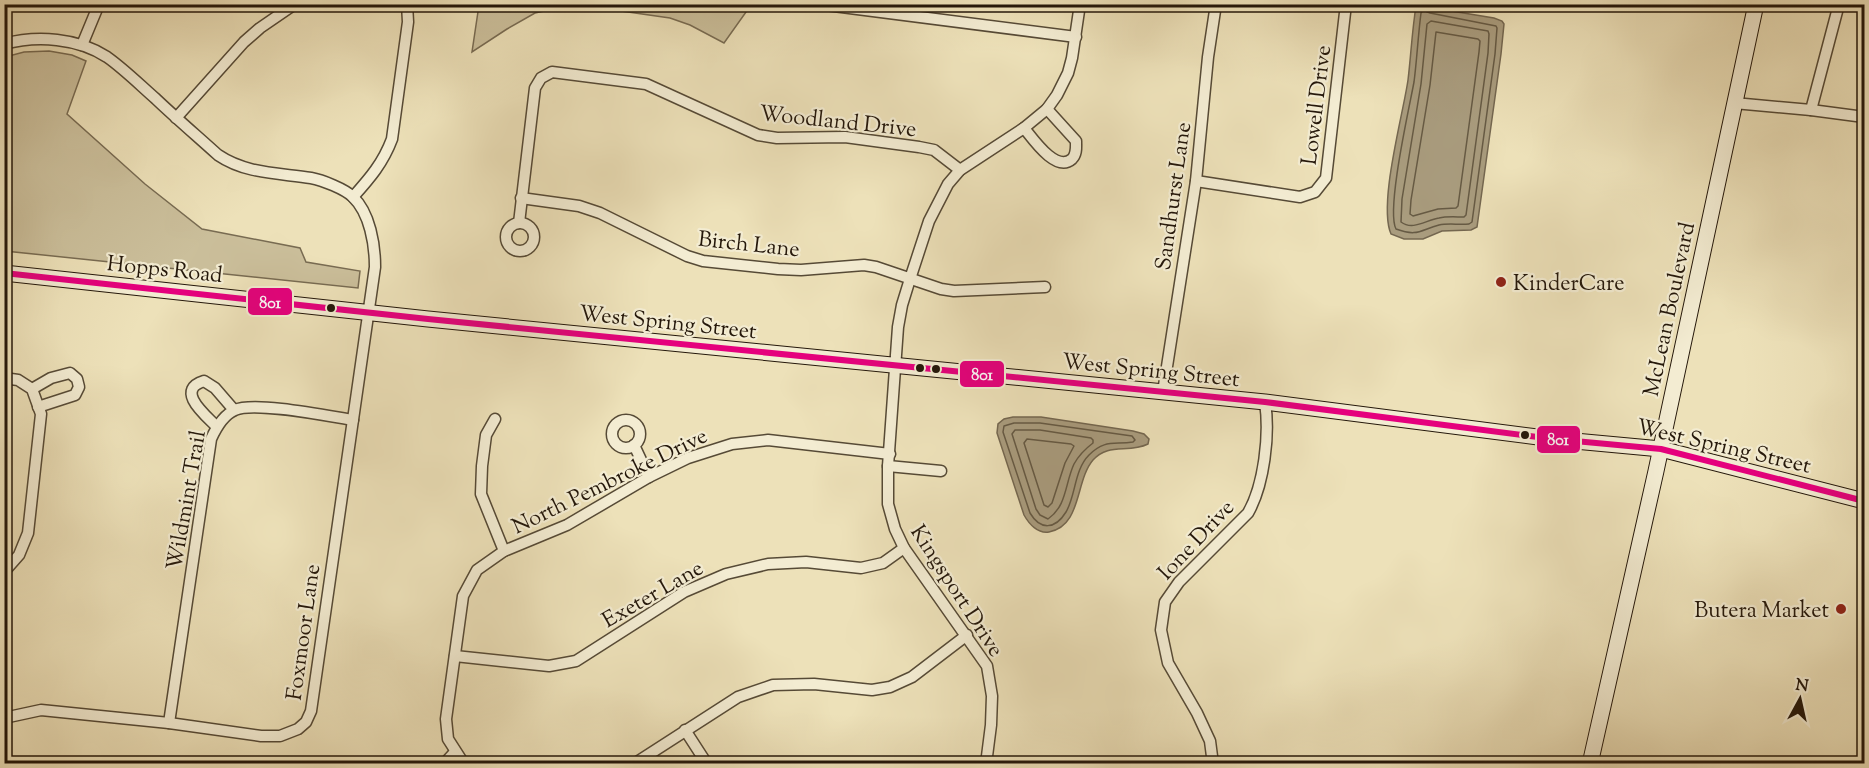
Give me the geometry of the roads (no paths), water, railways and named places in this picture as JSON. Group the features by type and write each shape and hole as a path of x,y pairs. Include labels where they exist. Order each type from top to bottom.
{"main road":[{"name":"McLean Boulevard","path":"1590,764 1661,449 1756,4"},
{"name":"Hopps Road","path":"4,273 428,319"},
{"name":"West Spring Street","path":"428,319 1265,402 1553,439 1661,449 1864,501"}],"street":[{"path":"82,45 99,4"},
{"path":"176,118 244,42 295,4"},
{"path":"4,44 45,38 82,45 106,56 231,164 247,169 325,181 353,197 380,165 392,139 408,22 407,4"},
{"path":"818,4 1076,37"},
{"path":"960,170 1024,128 1047,109 1068,73 1080,4"},
{"name":"Sandhurst Lane","path":"1163,392 1196,181 1208,57 1216,4"},
{"name":"Lowell Drive","path":"1196,181 1300,197 1315,192 1326,178 1346,4"},
{"path":"1811,110 1839,4"},
{"name":"Woodland Drive","path":"519,223 536,88 541,78 552,72 646,84 758,135 777,138 845,137 927,148 941,155 960,170"},
{"path":"1734,104 1864,117"},
{"path":"1024,128 1045,153 1057,162 1064,163 1071,159 1076,153 1076,141 1047,109"},
{"name":"Kingsport Drive","path":"960,170 948,184 929,221 900,316 894,366 888,504 895,529 904,548 987,666 992,696 986,764"},
{"name":"Foxmoor Lane","path":"4,718 40,710 169,723 261,736 280,736 298,729 306,722 311,711 375,267 375,247 368,222 353,197"},
{"name":"Birch Lane","path":"521,198 579,206 600,213 687,256 703,261 801,270 864,265 954,291 1045,287"},
{"path":"32,389 51,378 70,373 77,379 79,387 75,395 38,408"},
{"path":"4,378 18,380 32,389 41,414 28,533 19,555 4,572"},
{"path":"216,426 192,398 193,387 196,383 204,381 215,388 234,410"},
{"name":"Ione Drive","path":"1213,764 1210,741 1168,663 1161,630 1165,602 1179,582 1248,513 1254,503 1261,477 1268,422 1265,402"},
{"name":"Wildmint Trail","path":"169,723 211,439 216,426 234,410 261,406 353,420"},
{"path":"495,419 486,435 481,494 504,551"},
{"name":"North Pembroke Drive","path":"455,752 448,739 446,719 463,596 477,570 504,551 567,525 649,477 688,459 732,444 768,440 890,454"},
{"path":"634,445 649,477"},
{"path":"888,466 941,471"},
{"name":"Exeter Lane","path":"455,656 549,666 576,661 684,592 726,574 768,564 806,562 861,568 883,562 904,548"},
{"path":"634,764 738,697 773,685 814,684 872,690 890,687 912,677 967,635"},
{"path":"685,730 708,764"},
{"path":"444,764 455,752 464,764"}],"water":[{"path":"1416,6 1494,18 1504,24 1477,227 1471,230 1442,231 1423,239 1404,239 1391,234 1387,202 1408,80"},
{"path":"1041,417 1133,431 1144,434 1149,439 1148,444 1141,447 1106,451 1093,460 1083,479 1073,512 1067,521 1060,528 1045,532 1034,528 1024,515 997,433 998,424 1004,419"}],"place":[{"name":"KinderCare","path":"1501,282"},
{"name":"Butera Market","path":"1841,609"}]}
